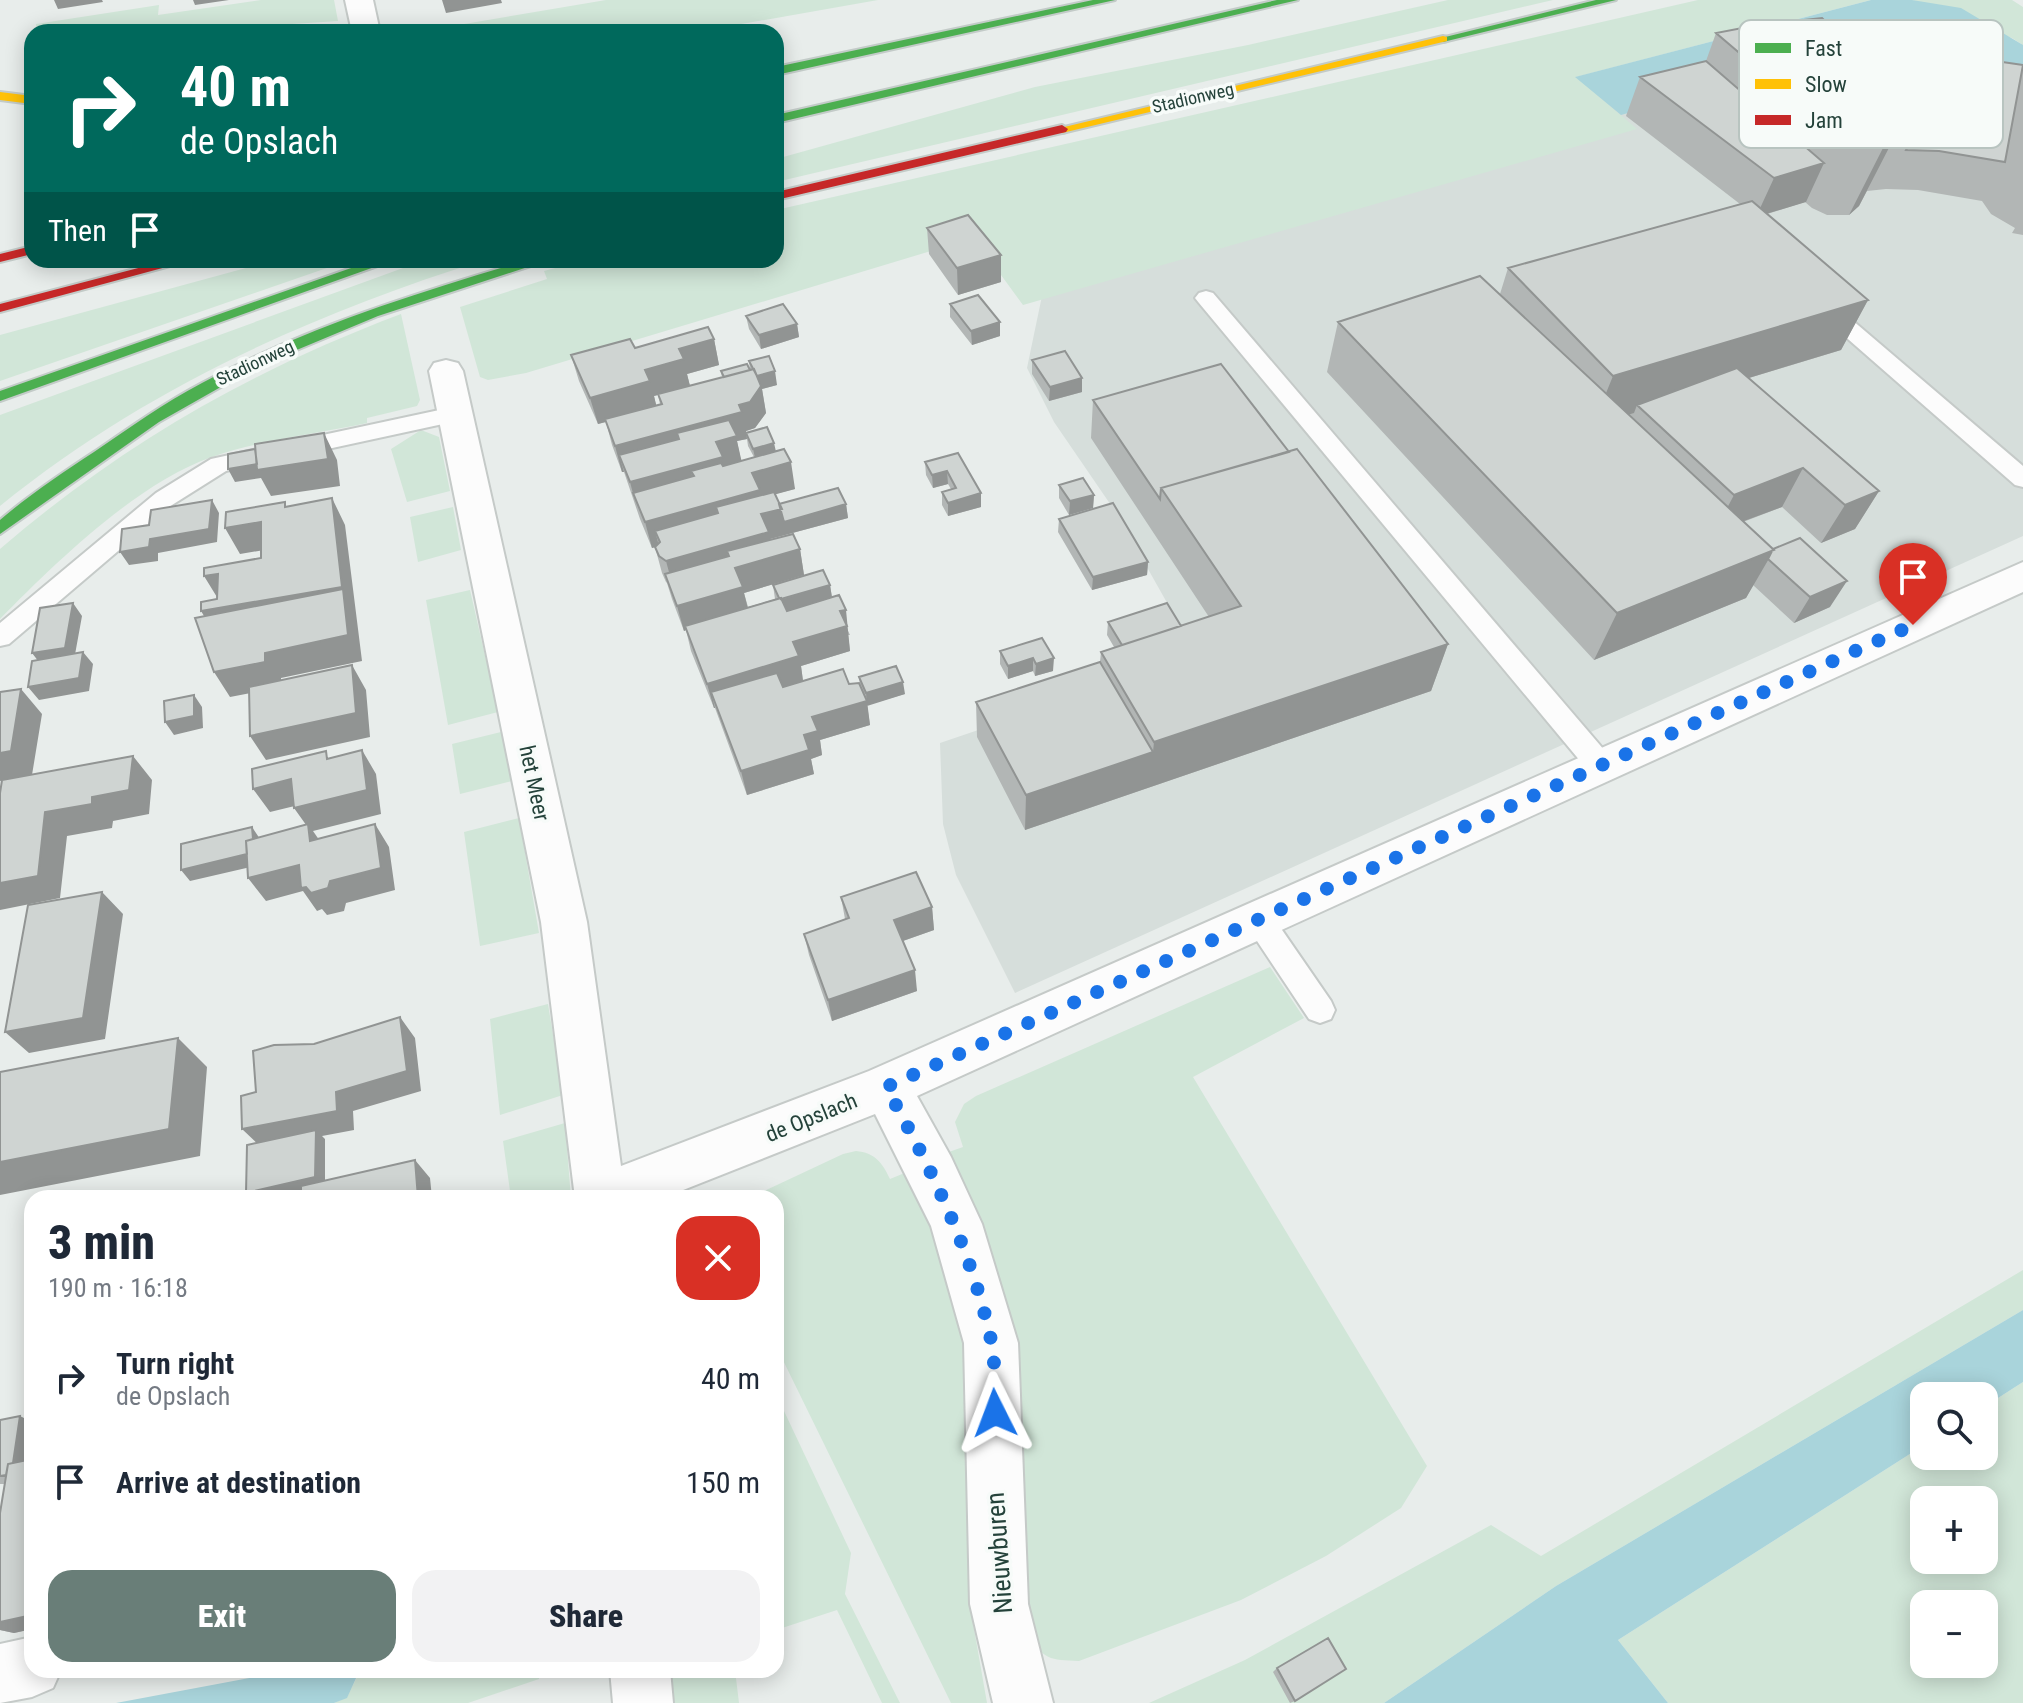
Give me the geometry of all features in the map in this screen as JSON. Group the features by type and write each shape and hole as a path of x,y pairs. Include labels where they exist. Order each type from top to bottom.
{"main road":[{"path":"784,69 1109,0"},
{"path":"784,117 1292,0"},
{"name":"Stadionweg","path":"784,194 1610,0"},
{"path":"1033,79 1273,4"},
{"path":"0,96 24,99"},
{"path":"0,258 24,252"},
{"path":"0,308 154,268"},
{"path":"0,396 361,268"},
{"name":"Stadionweg","path":"0,529 23,508 93,459 211,384 316,335 396,305 515,268"}],"street":[{"path":"359,0 364,24"},
{"name":"het Meer","path":"446,371 458,414 564,922 600,1190"},
{"name":"de Opslach","path":"622,1190 886,1087 2023,576"},
{"name":"Nieuwburen","path":"886,1087 956,1224 991,1343 999,1604 1023,1703"},
{"path":"0,1674 24,1669"},
{"path":"641,1678 643,1703"}],"lane":[{"path":"1811,296 2023,479"},
{"path":"1206,298 1601,766"},
{"path":"0,637 164,499 219,465 458,414"},
{"path":"1259,920 1320,1010"}],"shaded area":[{"path":"2023,44 2023,536 1015,993 956,875 943,824 940,743 1197,656 1117,514 1054,422 1027,368 1048,267 1584,79 1739,67 1739,148 2003,148 2003,46"}],"green space":[{"path":"261,0 334,0 338,21 293,24 36,24 159,5 158,15"},
{"path":"606,0 878,0 742,24 464,24"},
{"path":"1448,0 1553,0 784,180 784,157 1035,87 1248,45"},
{"path":"1698,0 1871,0 1794,20 1739,20 1739,34 1576,77 1637,129 1023,305 974,238 526,373 488,380 480,377 460,307 547,279 544,271 555,268 784,268 784,208"},
{"path":"1912,0 2012,0 2023,7 2023,45 2003,35 2003,20 1965,20"},
{"path":"246,268 327,268 0,381 0,335"},
{"path":"403,268 460,268 354,306 230,360 112,426 0,506 0,415"},
{"path":"401,314 420,400 417,406 367,418 367,423 229,451 184,469 155,485 98,527 0,619 0,549 46,511 141,444 240,386 345,336"},
{"path":"421,430 439,437 450,491 407,502 391,449"},
{"path":"453,507 461,550 418,562 410,517"},
{"path":"470,590 498,712 448,725 426,600"},
{"path":"501,732 512,781 460,794 452,744"},
{"path":"519,818 539,933 480,946 464,832"},
{"path":"1270,967 1304,1018 1193,1077 1427,1466 1401,1508 1326,1556 1241,1600 1079,1661 1054,1659 1038,1649 1028,1633 946,1153 963,1147 955,1122 964,1104 976,1096"},
{"path":"548,1004 563,1095 500,1115 490,1019"},
{"path":"565,1123 570,1190 510,1190 503,1141"},
{"path":"856,1151 868,1154 877,1159 890,1179 907,1172 939,1245 968,1357 973,1623 987,1703 951,1703 784,1362 784,1190 766,1190 843,1154"},
{"path":"2023,1270 2023,1310 1556,1586 1384,1703 1149,1703 1245,1660 1491,1525 1541,1556"},
{"path":"2023,1382 2023,1703 1668,1703 1618,1640 1910,1454 1910,1470 1998,1470 1998,1398"},
{"path":"784,1411 851,1553 845,1594 900,1703 882,1703 837,1610 784,1627"},
{"path":"356,1678 539,1678 468,1703 334,1703 347,1697"},
{"path":"671,1678 736,1678 739,1703 673,1703"}],"water":[{"path":"1871,0 1912,0 1961,8 1981,20 1794,20"},
{"path":"2003,33 2023,45 2023,105 2003,104"},
{"path":"1739,34 1739,97 1688,96 1621,115 1575,77"},
{"path":"2023,1310 2023,1382 1998,1398 1998,1382 1910,1382 1910,1454 1618,1640 1668,1703 1384,1703 1556,1586"},
{"path":"249,1678 356,1678 347,1698 334,1703 116,1703"}],"building":[{"path":"1739,29 1739,53 1716,33"},
{"path":"1706,61 1739,90 1739,148 1807,148 1824,163 1774,178 1640,77"},
{"path":"2003,62 2023,65 2005,162 1939,151 1906,150 2003,148"},
{"path":"1752,201 1868,300 1613,376 1508,268"},
{"path":"968,215 1001,255 957,268 927,228"},
{"path":"1480,276 1774,550 1617,613 1338,322"},
{"path":"978,295 1000,322 971,331 950,304"},
{"path":"783,304 797,324 759,335 746,316"},
{"path":"708,327 714,339 679,349 684,359 645,370 650,381 590,398 571,355 630,339 635,348"},
{"path":"1065,351 1082,378 1050,387 1032,360"},
{"path":"769,356 775,371 757,376 749,361"},
{"path":"747,364 750,370 724,377 721,371"},
{"path":"1221,364 1289,452 1161,488 1160,499 1093,400"},
{"path":"1737,368 1879,491 1845,505 1803,468 1734,495 1637,405"},
{"path":"754,369 761,386 750,402 739,405 742,412 615,446 605,419 662,404 658,394"},
{"path":"729,420 737,436 716,442 723,457 630,482 619,455 679,439 677,433"},
{"path":"767,427 774,443 753,449 746,433"},
{"path":"324,433 328,459 257,470 255,444"},
{"path":"255,449 257,464 228,469 228,454"},
{"path":"784,449 791,462 752,473 760,490 645,522 633,493 694,476 691,471 721,463 723,466"},
{"path":"1297,449 1448,644 1154,742 1101,652 1241,606 1161,488"},
{"path":"958,453 981,493 948,503 942,492 956,488 947,471 932,475 925,462"},
{"path":"1083,478 1094,495 1070,501 1059,485"},
{"path":"838,488 846,504 784,522 779,504"},
{"path":"774,492 782,509 761,514 769,532 666,561 659,556 655,547 660,542 655,531 718,513 716,507"},
{"path":"332,498 342,587 201,611 201,602 217,599 218,574 204,576 204,568 261,558 261,522 225,528 226,512 285,502 285,507"},
{"path":"212,500 209,529 150,539 149,547 120,552 122,529 149,525 151,510"},
{"path":"1113,503 1148,562 1093,577 1059,519"},
{"path":"793,534 800,549 735,568 743,587 677,606 665,574 729,556 727,551"},
{"path":"1800,538 1847,581 1810,597 1768,559 1773,549"},
{"path":"823,570 830,585 781,599 773,585"},
{"path":"343,589 348,635 265,653 265,662 214,672 195,618"},
{"path":"839,595 846,610 840,611 847,626 793,642 799,656 707,684 685,626 781,598 787,611"},
{"path":"73,603 65,648 32,653 40,608"},
{"path":"1167,603 1181,626 1122,645 1108,622"},
{"path":"1042,638 1054,658 1036,664 1033,658 1008,666 1000,651"},
{"path":"83,652 79,678 28,687 32,661"},
{"path":"1100,662 1153,752 1026,795 976,702"},
{"path":"352,665 356,713 250,736 249,687"},
{"path":"896,666 903,682 866,693 859,677"},
{"path":"843,669 849,684 859,683 867,701 812,717 818,731 804,735 809,750 741,771 711,692 777,673 783,687"},
{"path":"21,689 11,751 0,753 0,692"},
{"path":"194,695 194,716 165,722 164,701"},
{"path":"362,750 367,790 294,808 291,779 253,789 252,769 326,751 327,759"},
{"path":"133,756 129,790 92,797 92,804 45,812 38,876 0,883 2,780"},
{"path":"308,824 310,841 375,824 381,868 330,881 328,888 311,893 306,887 301,888 299,865 248,878 246,841"},
{"path":"252,827 253,839 246,841 247,854 181,870 181,844"},
{"path":"916,872 932,907 894,920 915,970 828,1000 804,934 849,918 841,897"},
{"path":"102,892 83,1018 5,1032 28,905"},
{"path":"400,1017 407,1071 336,1092 337,1111 242,1129 241,1096 256,1092 253,1051 274,1045 314,1044"},
{"path":"178,1038 169,1129 0,1162 0,1072"},
{"path":"316,1130 315,1177 246,1190 247,1145"},
{"path":"415,1160 417,1190 301,1190 301,1186"},
{"path":"20,1416 13,1463 8,1464 6,1475 0,1476 0,1420"},
{"path":"24,1461 24,1617 0,1622 0,1513 8,1464"},
{"path":"1328,1638 1346,1669 1295,1701 1277,1668"}],"traffic: fast":[{"path":"784,69 1109,0"},
{"path":"784,117 1292,0"},
{"path":"1443,39 1610,0"},
{"path":"0,396 364,268"},
{"path":"0,529 23,509 153,418 251,364 374,313 515,268"}],"traffic: slow":[{"path":"1062,129 1443,39"},
{"path":"0,96 24,99"}],"traffic: jam":[{"path":"784,194 1062,129"},
{"path":"0,258 24,252"},
{"path":"0,308 154,268"}],"route":[{"path":"995,1413 991,1343 956,1224 886,1087 1913,625"}]}
